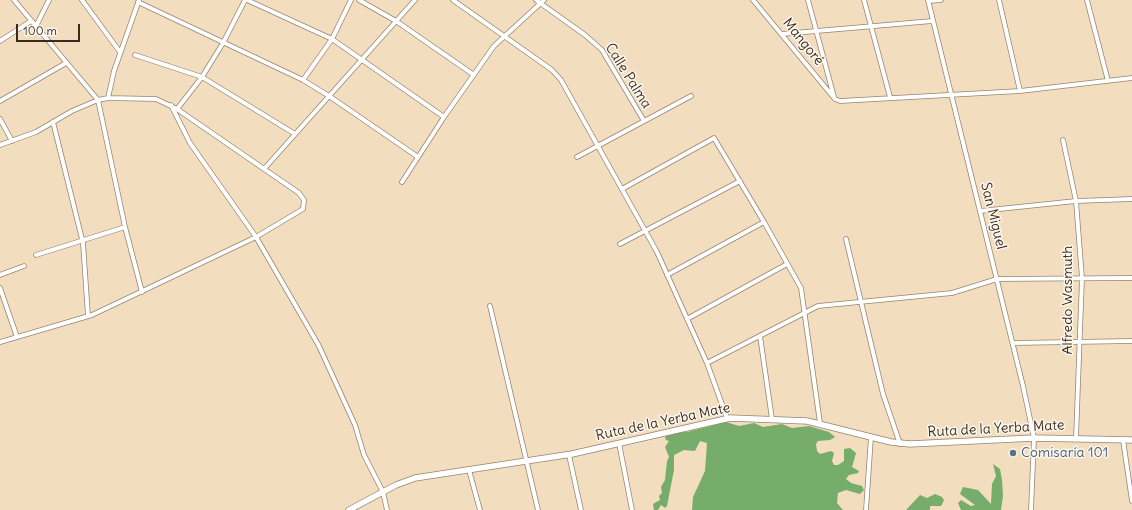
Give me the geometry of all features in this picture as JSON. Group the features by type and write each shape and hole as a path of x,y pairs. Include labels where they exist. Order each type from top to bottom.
{"main road":[{"name":"Ruta de la Yerba Mate","path":"349,510 383,492 415,478 569,455 728,418 772,419 820,423 900,444 923,445 1034,438 1132,440"}],"street":[{"path":"14,0 98,100 125,227 142,292"},
{"path":"36,26 49,0"},
{"path":"82,0 120,52"},
{"path":"177,109 202,77 223,43 246,0 332,39 363,59 444,117"},
{"path":"303,80 332,39 351,0"},
{"path":"359,0 396,21 474,75"},
{"path":"264,169 415,0"},
{"path":"453,0 552,70 561,80 645,231 667,275 707,363 728,418"},
{"name":"Calle Palma","path":"536,0 542,2 602,50 644,122"},
{"name":"Mangoré","path":"754,0 835,99"},
{"path":"808,0 835,99 840,101 890,97 1020,91 1132,78"},
{"path":"864,0 890,97"},
{"path":"928,0 941,0"},
{"name":"San Miguel","path":"928,0 950,95 1013,343 1034,438 1031,510"},
{"path":"999,0 1020,91"},
{"path":"1087,0 1108,81"},
{"path":"108,98 120,52 138,1 303,80 418,157"},
{"path":"402,182 444,117 494,46 542,2"},
{"path":"0,41 31,21"},
{"path":"782,34 932,21"},
{"path":"135,55 202,77 295,134"},
{"path":"0,101 66,63"},
{"path":"577,157 691,96"},
{"path":"0,145 36,132 72,111 98,100 108,98 140,97 156,99 171,104 299,193 304,200 303,209 256,237 142,292 88,316 0,342"},
{"path":"171,104 190,143 256,237 319,346 355,425 364,455 383,492 387,510"},
{"path":"0,119 12,141"},
{"path":"53,122 82,240 88,316"},
{"path":"622,189 714,138 801,288 820,423"},
{"name":"Alfredo Wasmuth","path":"1064,140 1076,201 1082,278 1081,341 1076,438"},
{"path":"620,244 740,181"},
{"path":"980,211 1076,201 1132,199"},
{"path":"667,275 764,222"},
{"path":"36,254 125,227"},
{"path":"846,239 883,394 900,444"},
{"path":"687,319 787,264"},
{"path":"0,275 24,266"},
{"path":"707,363 818,306 952,292 997,279 1132,278"},
{"path":"0,288 17,337"},
{"path":"490,306 528,461 538,510"},
{"path":"760,336 772,419"},
{"path":"1013,343 1132,341"},
{"path":"866,510 871,437"},
{"path":"1123,440 1132,499"},
{"path":"618,443 632,510"},
{"path":"569,455 581,510"},
{"path":"469,470 480,510"}],"green space":[{"path":"726,422 739,426 754,423 763,427 782,424 792,428 809,426 829,432 835,437 830,440 818,441 816,444 817,451 820,454 831,451 834,453 832,461 834,465 838,465 844,461 844,449 850,448 856,453 852,467 859,471 858,473 849,475 846,479 851,483 862,486 864,490 860,494 846,490 838,493 837,503 843,510 692,510 693,497 705,471 707,443 700,441 695,451 684,450 674,455 674,470 667,506 665,508 661,505 658,510 654,510 653,504 660,500 659,496 662,493 661,487 665,480 667,461 669,457 665,447 669,441 666,440 665,437 672,431 675,433 681,431 687,432"},
{"path":"993,464 1000,469 1002,480 1003,496 1001,510 961,510 958,503 961,500 971,506 975,505 960,494 963,487 978,490 991,504 992,484 996,476"},
{"path":"935,494 942,497 944,500 941,506 930,506 930,510 906,510 920,495 927,498"}],"place":[{"name":"Comisaría 101","path":"1013,453"}]}
